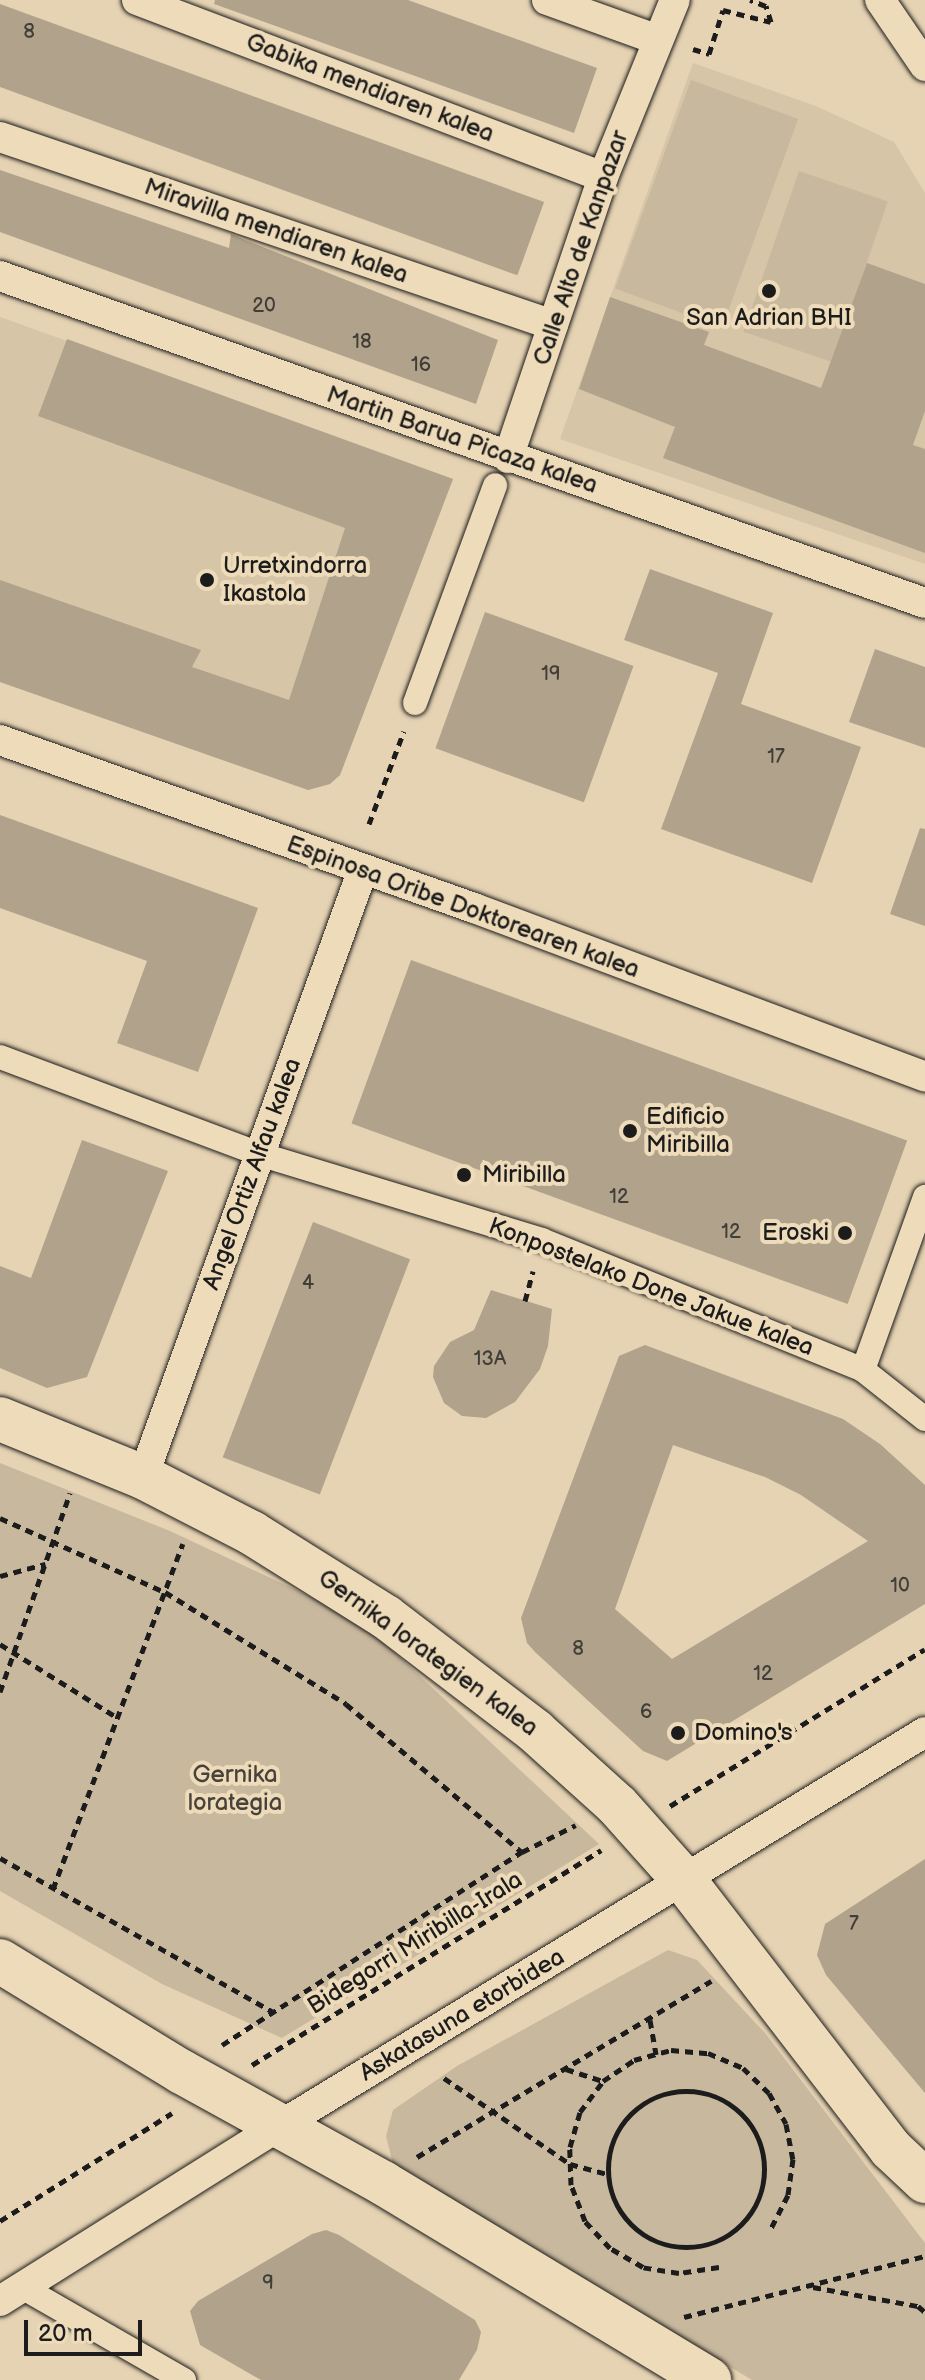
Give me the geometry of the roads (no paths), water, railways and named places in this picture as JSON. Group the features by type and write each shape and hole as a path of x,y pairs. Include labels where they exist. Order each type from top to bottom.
{"main road":[{"name":"Gernika lorategien kalea","path":"0,1419 143,1477 310,1567 386,1617 535,1731 614,1824 683,1879 891,2149 925,2181"},
{"path":"0,1961 179,2091 281,2125 709,2380"}],"street":[{"name":"Gabika mendiaren kalea","path":"137,0 603,177"},
{"path":"547,0 658,40"},
{"name":"Calle Alto de Kanpazar","path":"501,471 603,177 675,0"},
{"path":"890,3 925,66"},
{"name":"Miravilla mendiaren kalea","path":"0,137 553,325"},
{"name":"Martin Barua Picaza kalea","path":"3,276 458,439 501,471 925,603"},
{"path":"458,439 499,430 523,412"},
{"path":"415,703 501,471"},
{"name":"Espinosa Oribe Doktorearen kalea","path":"0,740 362,872 474,908 925,1077"},
{"name":"Angel Ortiz Alfau kalea","path":"143,1477 362,872"},
{"name":"Konpostelako Done Jakue kalea","path":"0,1057 259,1154 542,1240 863,1370 895,1392 925,1419"},
{"path":"863,1370 925,1197"},
{"name":"Askatasuna etorbidea","path":"11,2294 281,2125 925,1732"},
{"path":"11,2294 184,2380"}],"place":[{"name":"San Adrian BHI","path":"769,291"},
{"name":"Urretxindorra Ikastola","path":"207,580"},
{"name":"Edificio Miribilla","path":"630,1131"},
{"name":"Miribilla","path":"464,1175"},
{"name":"Eroski","path":"845,1233"},
{"name":"Domino's","path":"678,1733"}],"park label":[{"name":"Gernika lorategia","path":"235,1789"}]}
